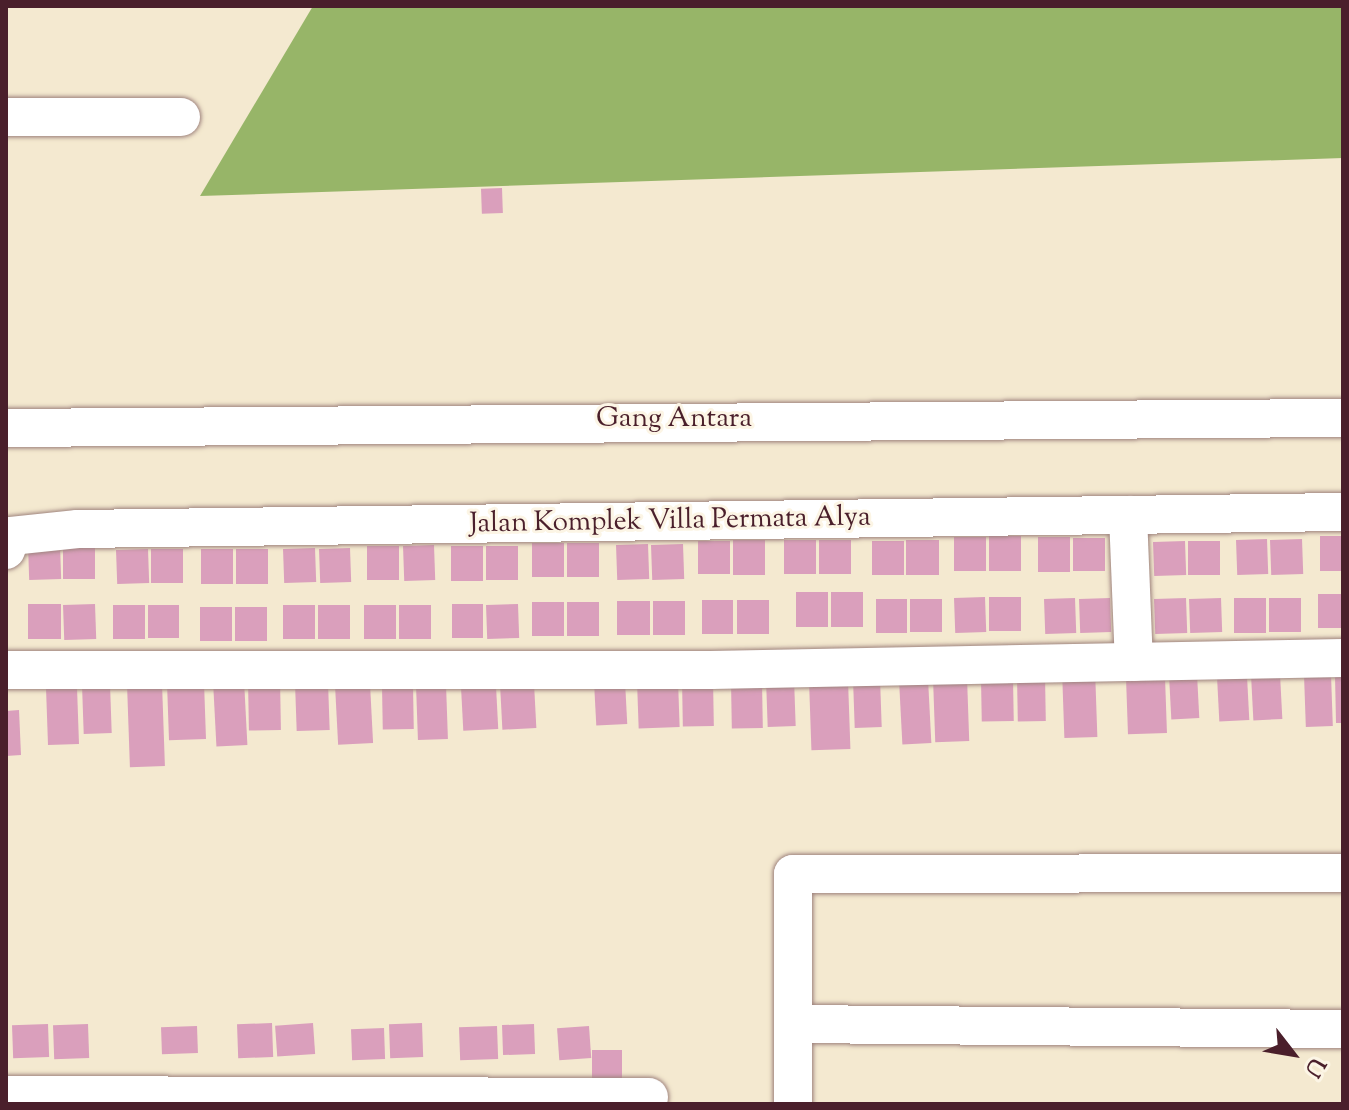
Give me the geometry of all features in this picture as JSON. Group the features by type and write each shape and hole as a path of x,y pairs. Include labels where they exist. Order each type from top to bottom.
{"street":[{"path":"6,117 181,117"},
{"name":"Gang Antara","path":"6,428 1343,418"},
{"name":"Jalan Komplek Villa Permata Alya","path":"6,550 11,536 78,529 1343,512"},
{"path":"1128,515 1134,662"},
{"path":"7,662 711,670 1343,658"},
{"path":"793,1104 793,874 1343,873"},
{"path":"793,1024 1343,1029"},
{"path":"6,1095 649,1097"}],"green space":[{"path":"313,6 1343,6 1343,158 200,196"}],"building":[{"path":"502,188 503,213 482,214 481,189"},
{"path":"989,536 1021,536 1021,571 989,571"},
{"path":"1320,536 1343,536 1343,571 1320,571"},
{"path":"954,537 986,537 986,571 954,571"},
{"path":"1038,537 1070,537 1070,572 1038,572"},
{"path":"1073,538 1105,538 1105,571 1073,571"},
{"path":"1267,539 1268,574 1237,575 1236,540"},
{"path":"1302,539 1303,574 1271,575 1270,540"},
{"path":"733,540 765,540 765,575 733,575"},
{"path":"784,540 816,540 816,574 784,574"},
{"path":"819,540 851,540 851,574 819,574"},
{"path":"906,540 939,540 939,575 906,575"},
{"path":"698,541 730,541 730,574 698,574"},
{"path":"872,541 904,541 904,575 872,575"},
{"path":"1185,541 1186,575 1154,576 1153,542"},
{"path":"1188,541 1220,541 1220,575 1188,575"},
{"path":"532,543 564,543 564,577 532,577"},
{"path":"567,543 599,543 599,577 567,577"},
{"path":"648,544 649,579 617,580 616,545"},
{"path":"683,544 684,579 652,580 651,545"},
{"path":"60,545 61,579 29,580 28,546"},
{"path":"63,545 95,545 95,579 63,579"},
{"path":"434,545 435,580 404,581 403,546"},
{"path":"367,546 399,546 399,580 367,580"},
{"path":"451,546 483,546 483,581 451,581"},
{"path":"486,546 518,546 518,580 486,580"},
{"path":"315,548 316,582 284,583 283,549"},
{"path":"350,548 351,582 320,583 319,549"},
{"path":"148,549 149,583 117,584 116,550"},
{"path":"151,549 183,549 183,583 151,583"},
{"path":"201,549 233,549 233,584 201,584"},
{"path":"236,549 268,549 268,584 236,584"},
{"path":"796,592 828,592 828,627 796,627"},
{"path":"831,592 863,592 863,627 831,627"},
{"path":"1318,594 1343,594 1343,628 1318,628"},
{"path":"985,597 986,632 955,633 954,598"},
{"path":"989,597 1021,597 1021,631 989,631"},
{"path":"1075,598 1076,633 1045,634 1044,599"},
{"path":"1110,598 1111,632 1080,633 1079,599"},
{"path":"1186,598 1187,633 1155,634 1154,599"},
{"path":"1221,598 1222,632 1190,633 1189,599"},
{"path":"1234,598 1266,598 1266,633 1234,633"},
{"path":"1269,598 1301,598 1301,632 1269,632"},
{"path":"876,599 907,599 907,633 876,633"},
{"path":"910,599 942,599 942,632 910,632"},
{"path":"702,600 733,600 733,634 702,634"},
{"path":"737,600 769,600 769,634 737,634"},
{"path":"617,601 650,601 650,635 617,635"},
{"path":"653,601 685,601 685,635 653,635"},
{"path":"532,602 564,602 564,636 532,636"},
{"path":"567,602 599,602 599,636 567,636"},
{"path":"28,604 61,604 61,639 28,639"},
{"path":"95,604 96,639 64,640 63,605"},
{"path":"452,604 483,604 483,638 452,638"},
{"path":"518,604 519,638 487,639 486,605"},
{"path":"113,605 145,605 145,639 113,639"},
{"path":"148,605 179,605 179,638 148,638"},
{"path":"283,605 315,605 315,639 283,639"},
{"path":"318,605 350,605 350,639 318,639"},
{"path":"364,605 396,605 396,639 364,639"},
{"path":"399,605 431,605 431,639 399,639"},
{"path":"200,607 232,607 232,641 200,641"},
{"path":"235,607 267,607 267,641 235,641"},
{"path":"1095,669 1097,737 1064,738 1062,670"},
{"path":"1197,674 1199,718 1171,719 1169,675"},
{"path":"1280,674 1282,719 1253,720 1251,676"},
{"path":"1331,674 1333,726 1306,727 1304,675"},
{"path":"1343,674 1343,723 1336,723 1335,675"},
{"path":"1017,675 1045,675 1046,721 1018,721"},
{"path":"1247,676 1249,720 1219,722 1217,678"},
{"path":"967,677 969,741 935,742 933,678"},
{"path":"1165,677 1167,733 1128,734 1126,678"},
{"path":"280,678 281,730 249,731 248,679"},
{"path":"713,678 714,726 683,727 682,679"},
{"path":"794,678 796,726 768,727 766,679"},
{"path":"880,678 882,727 855,728 853,679"},
{"path":"1013,678 1014,721 982,722 981,679"},
{"path":"928,679 931,743 902,744 899,681"},
{"path":"244,680 247,745 216,747 213,682"},
{"path":"678,680 680,727 639,728 637,681"},
{"path":"848,680 850,749 811,750 809,681"},
{"path":"625,681 627,724 596,726 594,683"},
{"path":"762,681 763,728 732,729 731,682"},
{"path":"204,682 206,739 169,740 167,683"},
{"path":"328,682 330,730 297,731 295,683"},
{"path":"162,683 165,766 130,767 127,684"},
{"path":"534,683 536,728 502,730 500,685"},
{"path":"110,684 112,733 84,734 82,685"},
{"path":"370,684 373,743 338,745 335,686"},
{"path":"446,684 448,739 418,740 416,685"},
{"path":"413,685 414,729 383,730 382,686"},
{"path":"496,686 498,729 463,731 461,688"},
{"path":"77,687 79,744 48,745 46,688"},
{"path":"19,710 21,755 6,756 6,711"},
{"path":"272,1023 273,1057 238,1058 237,1024"},
{"path":"313,1023 315,1054 277,1057 275,1026"},
{"path":"422,1023 423,1057 390,1058 389,1024"},
{"path":"48,1024 49,1057 13,1058 12,1025"},
{"path":"88,1024 89,1058 54,1059 53,1025"},
{"path":"534,1024 535,1054 503,1055 502,1025"},
{"path":"197,1026 198,1053 162,1054 161,1027"},
{"path":"497,1026 498,1059 460,1060 459,1027"},
{"path":"589,1026 591,1058 559,1060 557,1028"},
{"path":"384,1028 385,1059 352,1060 351,1029"},
{"path":"592,1050 622,1050 622,1080 592,1080"}]}
